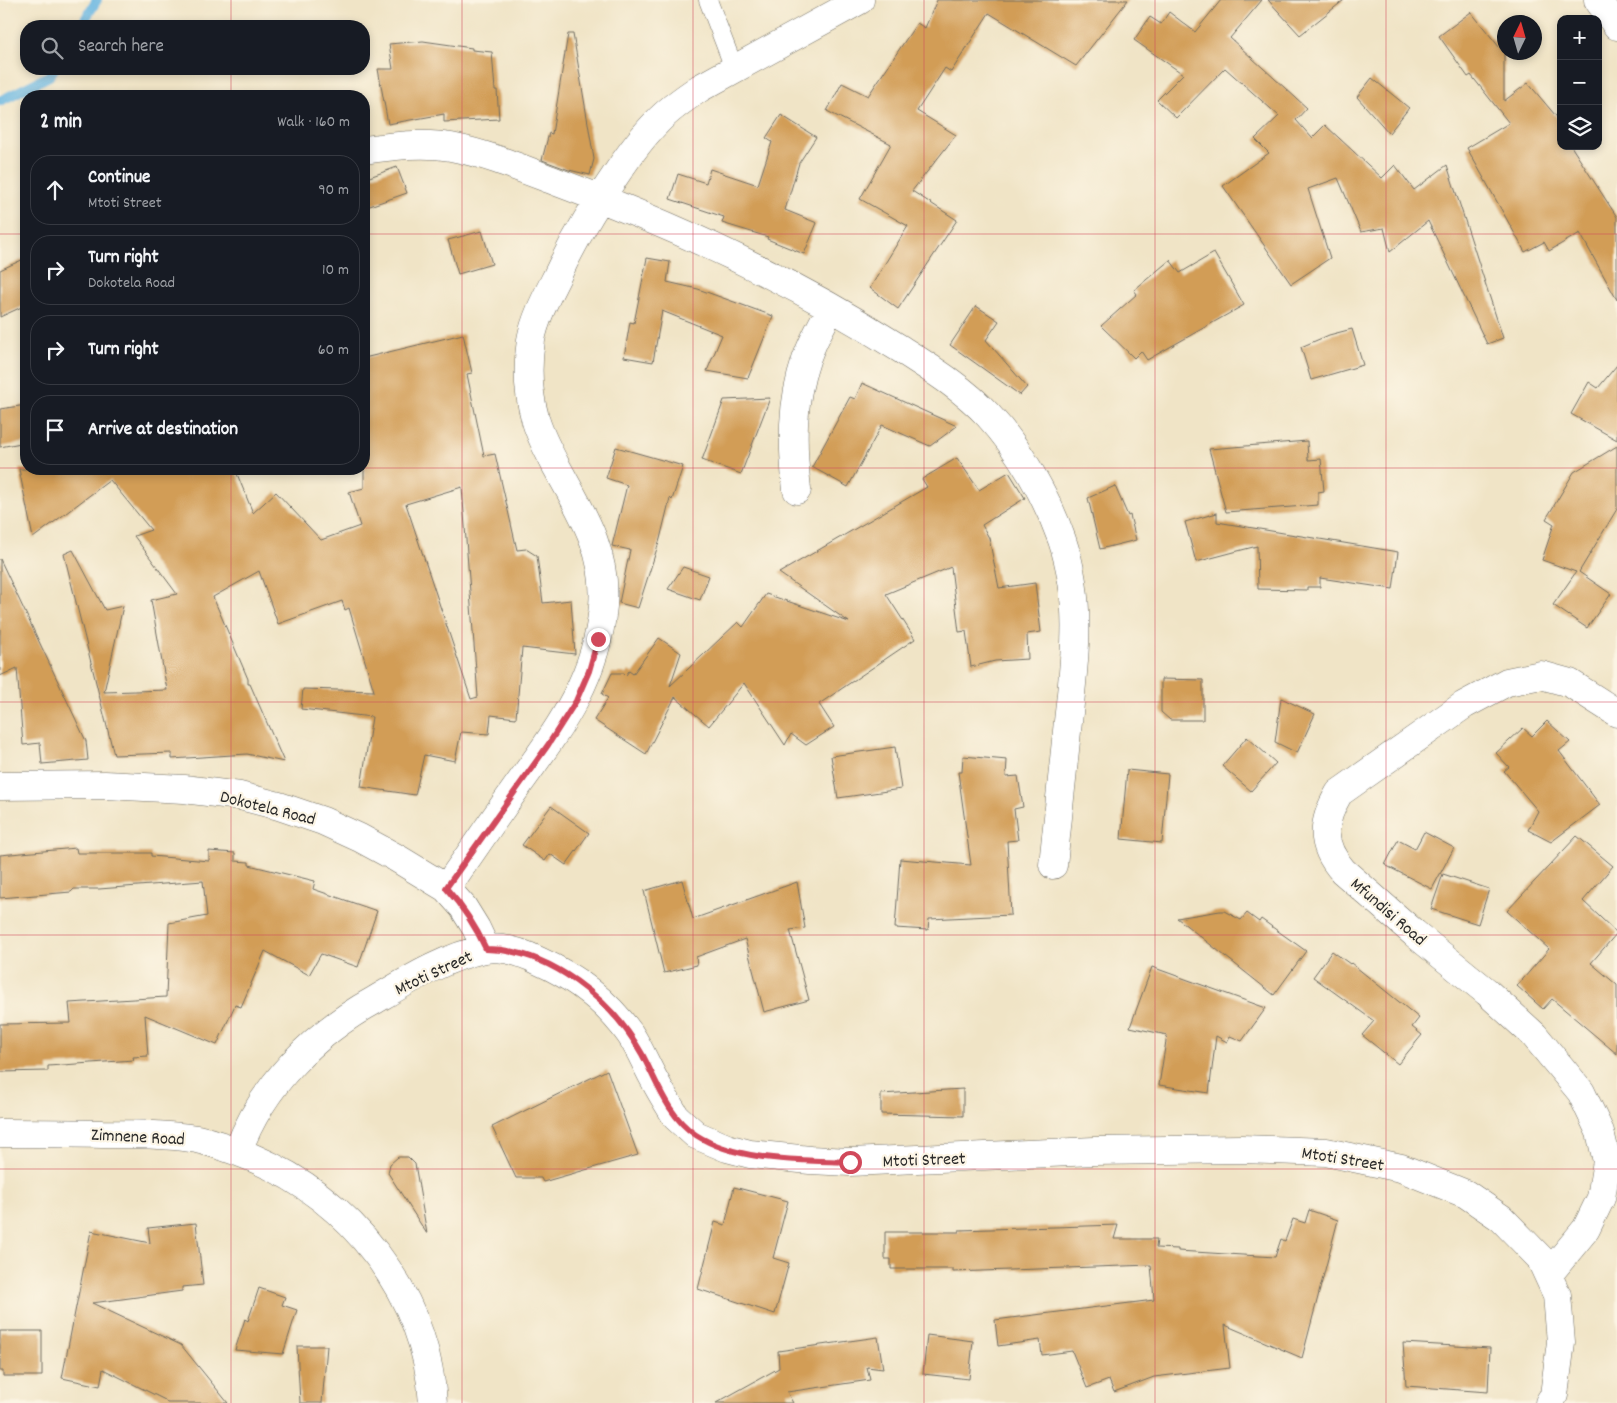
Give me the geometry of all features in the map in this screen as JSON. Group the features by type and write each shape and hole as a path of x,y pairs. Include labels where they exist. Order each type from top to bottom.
{"street":[{"path":"446,888 548,745 576,701 589,671 598,639 603,607 604,581 598,550 590,528 546,446 535,419 530,391 529,364 532,339 542,305 573,242 600,198 636,146 657,121 675,105 700,88 860,0"},
{"path":"1598,0 1617,26"},
{"path":"370,149 430,144 453,148 502,162 600,198 727,253 831,308 878,335 944,378 988,415 1017,451 1048,506 1061,537 1074,584 1076,621 1074,668 1053,865"},
{"path":"797,490 792,450 798,387 806,359 831,308"},
{"name":"Mfundisi Road","path":"1548,1275 1586,1229 1601,1198 1612,1163 1581,1092 1534,1036 1487,992 1414,933 1343,871 1333,860 1325,843 1325,828 1330,808 1339,793 1464,705 1507,682 1541,675 1570,683 1617,713"},
{"name":"Dokotela Road","path":"0,786 105,785 184,789 240,796 279,806 323,821 353,834 395,856 446,888 463,907 486,949"},
{"name":"Mtoti Street","path":"238,1151 243,1137 275,1085 300,1054 340,1020 413,979 456,958 486,949 515,951 575,981 598,998 614,1014 630,1035 676,1117 696,1135 727,1148 750,1154 777,1158 850,1162 1094,1151 1241,1149 1326,1152 1401,1168 1466,1194 1501,1218 1540,1258 1557,1295 1561,1342 1554,1395 1549,1403"},
{"name":"Zimnene Road","path":"0,1133 159,1134 199,1140 238,1151 275,1167 309,1187 340,1213 368,1241 391,1274 410,1309 424,1346 433,1403"}],"lane":[{"path":"708,0 734,68"}],"building":[{"path":"937,0 1128,0 1076,66 989,13 951,72 945,68 917,111 956,135 912,191 957,220 898,309 870,288 908,226 860,199 891,144 827,111 842,83 868,96 917,23 925,28"},
{"path":"1221,0 1262,0 1230,38 1307,108 1296,120 1312,138 1325,125 1382,178 1395,165 1414,190 1447,165 1503,338 1487,344 1428,221 1390,252 1384,228 1361,232 1338,178 1308,189 1330,258 1291,284 1223,186 1269,153 1255,139 1279,116 1225,68 1176,118 1157,100 1183,74 1134,40 1150,17 1161,24 1169,12 1195,32"},
{"path":"1268,0 1344,0 1300,35"},
{"path":"1471,12 1497,44 1497,60 1504,60 1504,101 1528,83 1557,117 1557,150 1574,150 1617,217 1617,300 1580,233 1549,251 1544,242 1525,252 1467,148 1509,123 1471,75 1468,77 1439,36"},
{"path":"568,34 573,34 594,159 590,175 542,160 549,133 552,134"},
{"path":"423,41 492,52 499,119 444,122 444,114 388,124 378,69 393,69 389,44"},
{"path":"1372,78 1409,108 1389,133 1357,97"},
{"path":"781,115 816,137 799,163 785,210 817,223 804,254 767,239 768,237 722,223 724,217 670,199 678,174 706,183 710,169 758,185 772,142 766,138"},
{"path":"397,167 407,193 370,206 370,177"},
{"path":"482,231 492,264 458,274 448,240"},
{"path":"1214,253 1244,305 1147,360 1141,351 1134,358 1101,326 1137,294 1134,290 1170,260 1180,273"},
{"path":"647,258 670,262 667,282 698,289 773,316 748,378 707,371 722,335 662,311 653,362 624,357 630,322 634,323"},
{"path":"20,261 20,308 0,317 0,270"},
{"path":"976,306 999,321 986,340 1027,387 1020,395 950,345"},
{"path":"1352,329 1363,365 1311,380 1301,347 1329,335"},
{"path":"463,334 472,373 467,374 484,456 495,454 517,550 526,549 537,556 543,603 571,600 575,654 522,648 516,718 491,715 489,734 461,732 455,761 424,755 415,795 361,787 372,717 301,709 303,689 374,691 349,608 345,610 342,601 278,624 259,571 213,597 248,679 248,684 250,684 284,762 247,754 172,759 172,753 114,755 64,554 73,550 105,610 123,606 104,692 167,690 151,600 177,594 134,536 151,530 110,480 33,538 20,475 237,475 253,513 276,492 321,540 360,526 349,492 364,488 364,475 370,475 370,357","holes":["462,487 478,697 471,699 406,504"]},
{"path":"1617,365 1617,440 1571,414 1589,382 1598,388"},
{"path":"862,383 957,426 930,446 882,425 848,487 812,467 850,397 855,399"},
{"path":"770,398 741,474 702,460 724,400"},
{"path":"20,406 20,443 0,447 0,409"},
{"path":"1307,441 1308,460 1321,459 1324,491 1318,492 1318,505 1226,512 1209,449"},
{"path":"1617,446 1617,509 1579,572 1611,594 1587,628 1553,605 1576,572 1542,560 1554,524 1546,519 1574,472"},
{"path":"616,447 683,466 672,500 670,498 660,539 638,608 619,603 630,550 612,546 627,485 606,478"},
{"path":"957,458 979,490 1009,472 1025,498 982,525 989,538 999,588 1035,583 1041,632 1027,634 1028,659 995,661 971,667 966,631 959,632 951,567 886,594 915,639 819,704 834,727 806,745 791,734 785,745 744,683 709,726 675,697 646,754 594,720 608,698 602,694 612,673 624,673 626,675 629,671 633,674 659,638 681,653 670,686 738,622 743,627 766,594 849,622 779,573 927,487 922,479"},
{"path":"1115,486 1128,516 1130,515 1136,540 1100,549 1088,498"},
{"path":"1217,513 1217,522 1398,552 1393,589 1320,578 1320,587 1307,587 1307,590 1258,589 1257,546 1196,562 1185,522"},
{"path":"0,559 86,741 88,760 42,764 40,743 23,745 17,668 0,676"},
{"path":"683,567 709,576 700,600 668,589"},
{"path":"1161,679 1203,680 1203,720 1170,720 1161,712"},
{"path":"1281,698 1315,714 1297,753 1275,742"},
{"path":"1547,721 1570,742 1559,751 1600,805 1551,842 1528,830 1538,811 1504,771 1509,767 1496,753 1523,728 1532,736"},
{"path":"1247,737 1276,763 1251,791 1222,766"},
{"path":"895,747 901,789 838,798 831,756"},
{"path":"963,756 1007,760 1006,777 1018,776 1023,807 1014,809 1018,840 1007,841 1011,915 929,919 928,930 895,928 900,859 971,865 958,772 962,772"},
{"path":"1127,770 1168,774 1162,843 1121,839"},
{"path":"551,806 589,833 566,865 550,854 545,861 522,845"},
{"path":"1424,832 1454,848 1432,889 1385,865 1398,840 1415,849"},
{"path":"1577,836 1613,866 1583,901 1617,933 1591,963 1617,985 1617,1054 1552,999 1543,1009 1517,986 1549,949 1507,911"},
{"path":"76,848 77,853 151,853 151,856 209,861 209,851 235,853 235,861 249,862 249,865 315,881 313,889 377,911 358,967 321,954 309,975 265,951 241,1007 235,1005 217,1045 145,1015 148,1056 133,1057 134,1060 48,1066 48,1071 0,1072 0,1024 71,1023 69,1003 166,997 169,923 207,916 203,881 99,889 74,889 71,892 0,898 0,855"},
{"path":"1443,874 1489,889 1478,924 1431,909"},
{"path":"682,880 693,919 797,882 805,928 790,930 809,1000 764,1012 745,939 696,957 697,965 664,973 644,891"},
{"path":"1224,911 1241,920 1247,913 1259,922 1261,919 1306,951 1274,995 1177,918"},
{"path":"1332,951 1351,963 1419,1018 1412,1027 1422,1035 1398,1064 1362,1035 1374,1021 1313,977"},
{"path":"1152,967 1266,1008 1242,1041 1230,1036 1227,1042 1216,1036 1209,1093 1159,1085 1167,1035 1130,1027"},
{"path":"607,1070 638,1155 543,1182 541,1178 516,1178 492,1127"},
{"path":"963,1089 963,1116 881,1114 881,1094"},
{"path":"398,1157 408,1157 415,1164 427,1234 388,1173 390,1164"},
{"path":"734,1187 788,1201 773,1258 789,1263 775,1314 698,1289 715,1222 725,1225"},
{"path":"1309,1210 1338,1220 1302,1358 1225,1325 1230,1368 1154,1377 1114,1392 1109,1380 1087,1388 1072,1351 1042,1355 1040,1340 998,1346 995,1320 1154,1300 1151,1265 953,1272 953,1269 891,1269 891,1259 885,1259 885,1232 959,1232 959,1230 1118,1225 1114,1239 1157,1239 1156,1248 1275,1257 1281,1239 1285,1241 1293,1219 1305,1223"},
{"path":"196,1223 203,1285 182,1287 182,1291 92,1303 181,1345 228,1403 167,1403 165,1400 103,1369 100,1386 62,1378 91,1231 150,1243 148,1228"},
{"path":"259,1288 285,1297 282,1305 297,1310 283,1354 235,1350 245,1319 248,1321"},
{"path":"0,1331 42,1331 42,1376 3,1376 3,1371 0,1371"},
{"path":"927,1335 973,1341 969,1379 923,1374"},
{"path":"878,1337 883,1369 867,1367 870,1380 787,1392 793,1403 716,1403 779,1368 778,1351"},
{"path":"1403,1343 1490,1348 1488,1392 1406,1386"},
{"path":"297,1346 327,1346 322,1403 300,1403"}],"waterway":[{"path":"85,20 97,0"},
{"path":"22,90 50,75"},
{"path":"0,101 20,91"}],"route":[{"path":"598,639 589,671 576,701 548,745 446,888 463,907 486,949 515,951 530,957 575,981 598,998 614,1014 630,1035 676,1117 696,1135 727,1148 750,1154 777,1158 850,1162"}]}
